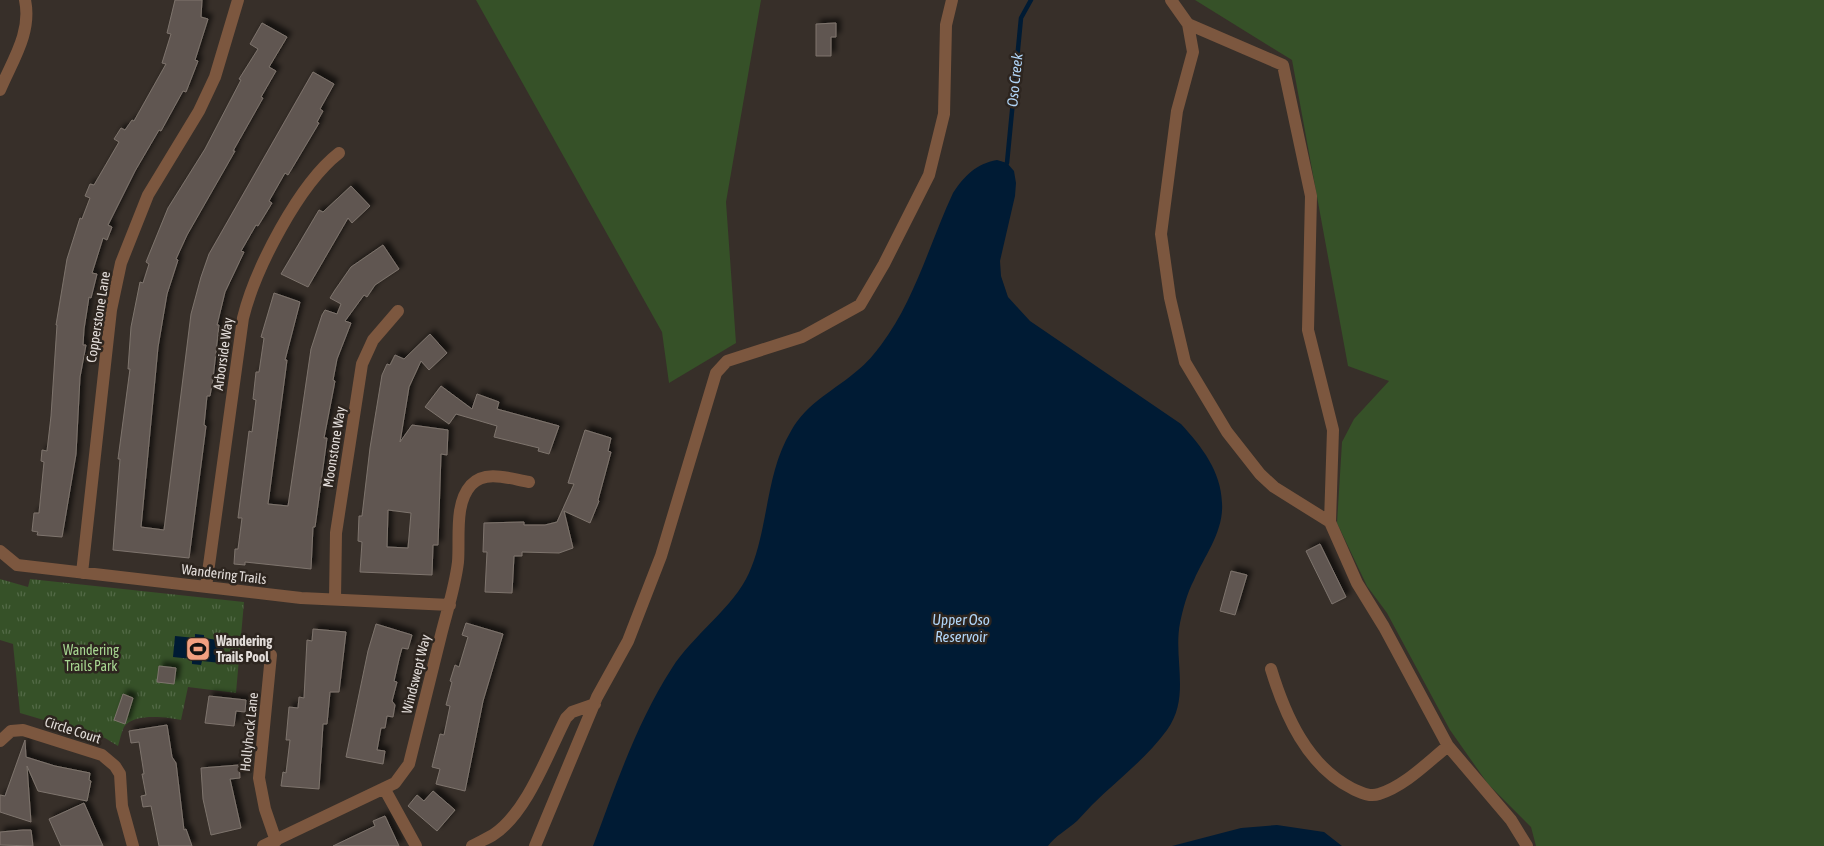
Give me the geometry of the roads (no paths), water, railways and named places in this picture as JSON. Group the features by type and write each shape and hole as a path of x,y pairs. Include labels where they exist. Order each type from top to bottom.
{"street":[{"path":"0,90 25,35 28,12 25,0"},
{"name":"Copperstone Lane","path":"82,573 111,310 122,264 148,195 199,110 215,77 238,0"},
{"path":"535,846 594,704 628,641 661,556 716,373 727,361 802,337 860,305 884,264 925,184 929,175 944,114 946,25 952,0"},
{"path":"1171,0 1188,24 1193,52 1177,111 1161,234 1170,298 1185,362 1227,432 1260,474 1274,487 1330,522"},
{"path":"1188,24 1283,65 1312,196 1308,330 1333,430 1330,522 1357,583 1448,746 1511,820 1527,846"},
{"name":"Arborside Way","path":"206,587 243,318 249,294 297,203 325,164 339,153"},
{"name":"Moonstone Way","path":"335,599 336,532 362,364 373,340 398,311"},
{"name":"Windswept Way","path":"263,846 395,783 409,764 441,632 450,606 458,562 459,517 464,494 472,483 485,476 529,482"},
{"name":"Wandering Trails","path":"0,551 16,565 301,598 450,606"},
{"name":"Hollyhock Lane","path":"272,655 259,778 265,809 276,840"},
{"path":"1271,669 1289,719 1300,739 1328,772 1342,783 1362,793 1380,794 1392,788 1448,746"},
{"path":"472,846 494,834 511,817 526,796 566,718 572,712 594,704"},
{"name":"Circle Court","path":"0,741 11,731 23,730 102,755 115,766 120,774 122,806 133,846"},
{"path":"384,788 416,846"}],"water":[{"name":"Upper Oso Reservoir","path":"997,160 1007,163 1014,171 1016,183 1015,196 1000,261 1001,276 1008,297 1030,321 1181,424 1209,460 1218,480 1222,503 1220,523 1213,543 1189,590 1182,612 1178,637 1180,691 1174,717 1167,730 1141,760 1048,846 593,846 637,733 659,689 680,656 733,598 749,573 760,538 776,465 791,431 797,421 813,404 861,367 879,348 893,328 913,290 953,193 962,181 977,167"},
{"name":"Wandering Trails Pool","path":"195,634 204,635 204,638 224,641 221,663 202,661 201,665 192,664 192,659 173,657 175,636 195,638"},
{"path":"1277,825 1324,832 1342,846 1172,846 1241,828"}],"waterway":[{"name":"Oso Creek","path":"1007,163 1021,18 1031,0"}],"place":[{"name":"Wandering Trails Pool","path":"198,649"}],"park label":[{"name":"Wandering Trails Park","path":"91,658"}]}
